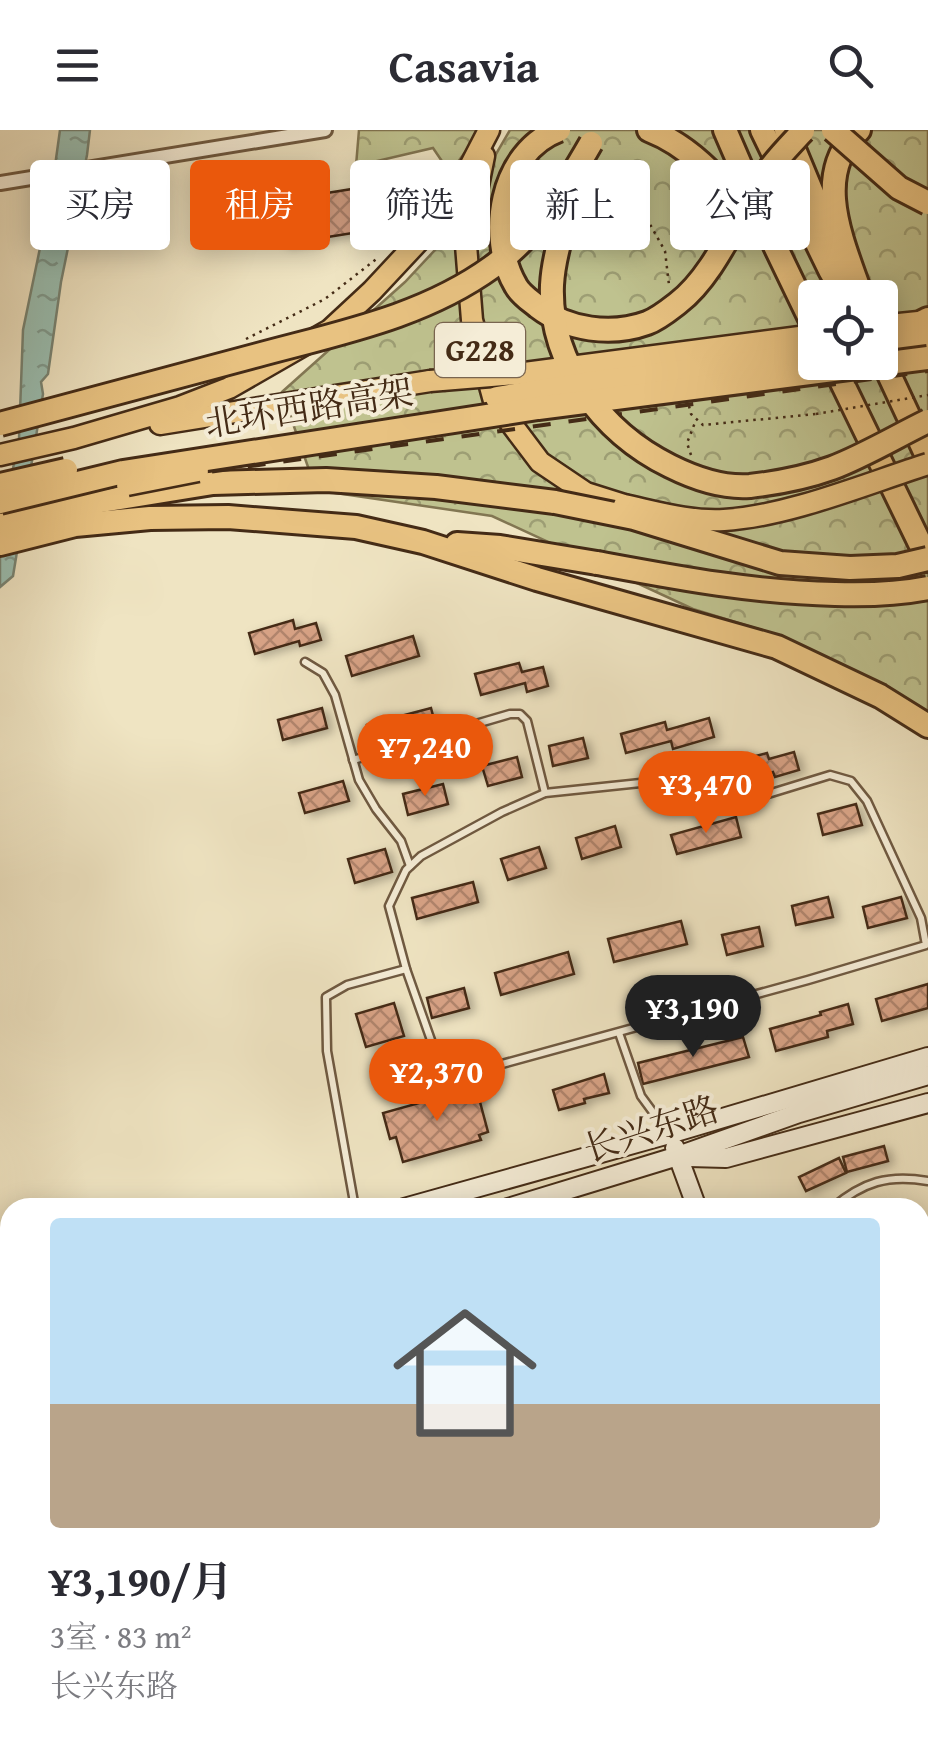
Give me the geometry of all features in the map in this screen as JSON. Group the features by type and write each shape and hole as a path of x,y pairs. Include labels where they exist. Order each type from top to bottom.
{"highway":[{"path":"559,130 548,134 510,175 502,205 505,262 518,290 544,312 596,330 650,323 683,300 709,268 768,171 804,130"},
{"path":"650,130 699,160"},
{"path":"762,130 836,280"},
{"path":"786,130 851,280"},
{"path":"833,130 898,188 928,204"},
{"path":"854,280 837,224 832,184 838,160 859,130"},
{"path":"728,135 739,160"},
{"path":"593,136 559,246 552,286 556,331 574,378 610,426 647,455 696,479 745,486 781,482 832,468 928,422"},
{"path":"0,424 423,307 492,267 535,230 566,186 593,136"},
{"path":"777,250 798,295"},
{"path":"898,342 927,325"},
{"name":"北环西路高架","path":"0,485 118,458 590,383 798,356"},
{"name":"北环西路高架","path":"0,502 123,472 518,410 928,358"},
{"path":"0,523 95,502 213,484 326,480 436,487 555,502 634,518 780,564 850,568 928,560 841,380"},
{"path":"892,380 928,462"},
{"path":"0,544 76,525 150,518 228,517 356,527 424,542 777,648 880,696 928,726"},
{"path":"424,542 500,547 713,585 788,593 869,595 928,588"}],"main road":[{"path":"0,455 180,408 229,388 330,330 428,231 491,130"},
{"name":"G228","path":"491,130 466,245 472,320 494,402 540,462 586,493 624,505 675,517 724,520 813,501 928,462"},
{"path":"898,326 927,325"},
{"path":"74,438 430,381 518,374 798,334"},
{"path":"0,512 249,462 519,421 928,368"},
{"path":"906,713 928,734"},
{"name":"长兴东路","path":"440,1198 928,1057"},
{"name":"长兴东路","path":"541,1198 928,1075"},
{"path":"678,1156 726,1158 928,1103"},
{"path":"669,1134 693,1198"}],"street":[{"path":"0,183 326,130"}],"lane":[{"path":"305,662 323,672 336,696 358,780 402,840 410,866"},
{"path":"353,760 520,714 527,721 545,793"},
{"path":"830,775 851,781 866,801 921,918 926,945 491,1067 456,1069 442,1063 432,1043 389,906 410,866 453,838 545,793 669,780 742,798 830,775"},
{"path":"354,1198 327,1051 326,997 347,985 406,969"},
{"path":"619,1033 640,1096 669,1134"},
{"path":"847,1198 869,1184 890,1178 928,1181"}],"path":[{"path":"650,224 665,251 669,288"},
{"path":"248,338 325,299 388,250"},
{"path":"687,397 690,414 703,424 816,414 928,395"}],"green space":[{"path":"359,130 481,130 459,160 441,160 433,148 382,160 356,160"},
{"path":"510,130 928,130 928,724 781,636 693,609 492,516 316,490 282,392 405,282 435,250 490,250 490,164"}],"water":[{"path":"60,130 90,130 86,160 56,160"},
{"path":"40,250 68,250 48,374 41,382 43,394 13,576 0,587 0,532 19,439 23,330"}],"building":[{"path":"350,189 350,233 330,237 330,193"},
{"path":"293,620 295,629 316,623 321,640 300,646 299,641 255,654 249,633"},
{"path":"413,636 419,656 352,676 346,656"},
{"path":"519,663 522,672 543,667 548,686 527,692 525,683 481,695 475,674"},
{"path":"322,708 327,728 283,740 278,720"},
{"path":"431,708 436,727 372,745 367,725"},
{"path":"709,718 714,737 673,749 671,741 626,753 621,734 665,722 667,730"},
{"path":"583,738 588,758 553,766 549,746"},
{"path":"794,752 799,770 746,780 741,760 767,753 769,759"},
{"path":"517,757 522,777 488,786 482,766"},
{"path":"343,781 349,801 305,813 299,793"},
{"path":"443,784 448,804 408,815 403,794"},
{"path":"856,804 862,825 823,835 818,814"},
{"path":"736,817 741,837 677,854 671,835"},
{"path":"615,826 621,847 582,859 576,838"},
{"path":"539,847 546,868 508,880 501,859"},
{"path":"385,849 392,872 355,883 348,859"},
{"path":"473,882 478,902 417,919 412,898"},
{"path":"828,897 833,917 796,925 792,906"},
{"path":"901,897 907,918 868,928 863,907"},
{"path":"681,921 687,944 614,962 608,939"},
{"path":"759,927 763,946 727,955 722,935"},
{"path":"568,952 574,974 501,995 495,973"},
{"path":"928,984 928,1008 882,1021 876,999"},
{"path":"464,988 469,1008 432,1018 427,998"},
{"path":"394,1003 404,1036 366,1047 356,1014"},
{"path":"848,1004 853,1024 827,1031 828,1037 776,1051 770,1029"},
{"path":"743,1037 749,1057 643,1084 638,1063"},
{"path":"604,1074 609,1093 559,1110 553,1090"},
{"path":"476,1087 488,1132 479,1135 481,1140 403,1162 396,1137 390,1139 383,1113"},
{"path":"884,1146 888,1161 847,1172 843,1157"},
{"path":"839,1158 846,1173 806,1191 799,1177"}],"railway":[{"path":"898,353 928,349"},
{"path":"0,494 121,468 798,366"},
{"path":"0,512 123,484 928,371"}]}
